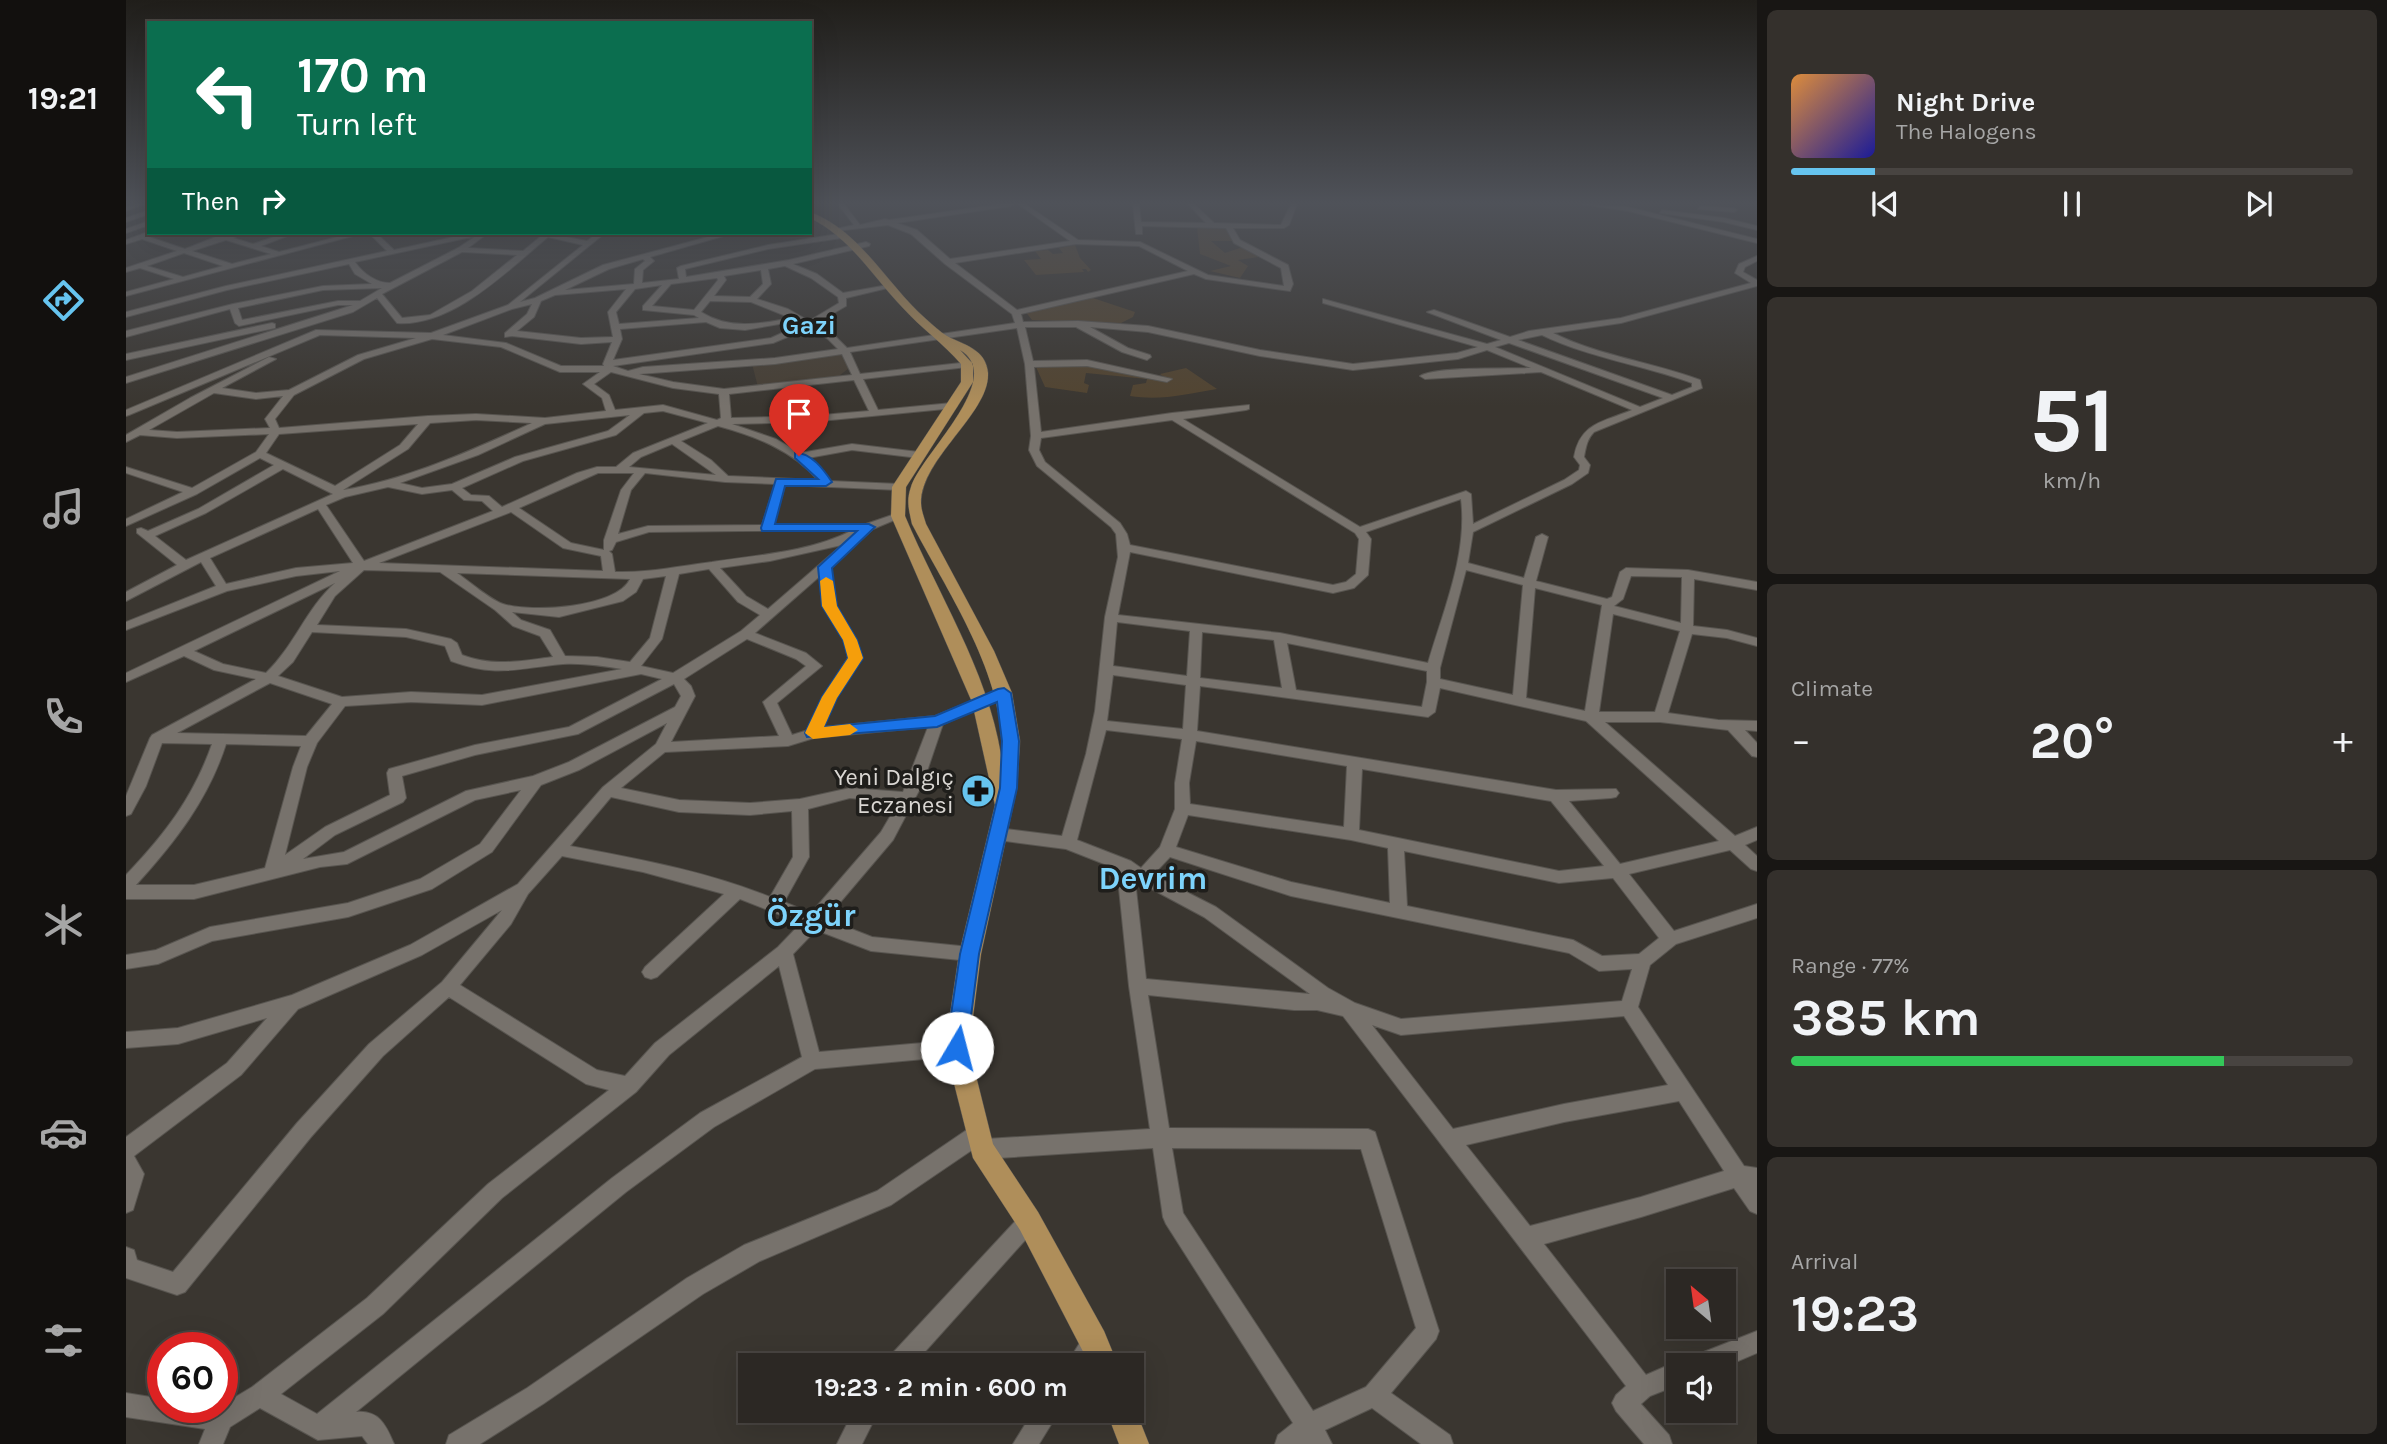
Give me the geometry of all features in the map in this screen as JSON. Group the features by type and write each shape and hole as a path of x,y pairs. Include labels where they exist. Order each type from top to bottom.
{"main road":[{"path":"878,271 888,287 967,364 967,382 900,486 898,516 981,702 992,740 997,786 1003,804"},
{"path":"943,338 970,350 980,362 984,374 975,396 925,469 916,489 914,505 919,524 986,651 1004,693 1010,741 1008,788 970,954 957,1048 980,1142 1028,1221 1099,1353"},
{"path":"1126,1423 1134,1444"}],"street":[{"path":"159,271 184,280"},
{"path":"126,315 300,271"},
{"path":"358,271 378,284"},
{"path":"126,380 350,310 419,271"},
{"path":"378,295 400,321 432,317 475,293 502,271"},
{"path":"509,307 554,271"},
{"path":"214,390 256,396 291,393 361,357 432,336 509,307 538,300 597,271"},
{"path":"611,413 604,395 588,384 608,367 618,339 612,312 634,287 638,271"},
{"path":"682,271 683,280"},
{"path":"552,293 634,287 742,271"},
{"path":"752,300 767,285 765,271"},
{"path":"804,271 842,296 888,287"},
{"path":"959,271 1017,319 1026,343 1036,436 1034,450 1041,464 1116,525 1124,535 1125,548 1111,618 1108,670 1100,725 1068,843"},
{"path":"626,374 643,370 775,361 943,338 1195,272 1206,277 1287,289 1289,284 1286,271"},
{"path":"1740,271 1757,284"},
{"path":"126,294 214,272 226,288"},
{"path":"696,313 722,280 719,275"},
{"path":"669,282 646,308 696,313 726,328 754,327 797,319"},
{"path":"126,334 233,306 324,288 337,290 378,284 392,285"},
{"path":"1017,319 1148,329 1260,353 1353,367 1439,359 1544,332 1621,320 1757,284"},
{"path":"126,413 319,332 432,336 496,343 560,369 608,367 773,340 807,325 843,304 842,296"},
{"path":"706,298 752,300 785,311 831,337 845,351 875,413"},
{"path":"496,343 531,315 538,300"},
{"path":"233,306 239,323 338,303 363,301"},
{"path":"1326,301 1487,347 1639,410"},
{"path":"350,310 364,332"},
{"path":"126,357 350,310"},
{"path":"1431,312 1513,339 1672,398"},
{"path":"615,327 706,320"},
{"path":"1078,324 1125,349 1147,357"},
{"path":"1466,531 1568,482 1584,471 1585,465 1579,457 1583,436 1591,430 1697,388 1698,382 1658,368 1574,347 1544,332"},
{"path":"511,333 581,341 618,339"},
{"path":"126,439 192,400 269,362 296,342"},
{"path":"1439,359 1455,373"},
{"path":"1029,364 1087,363 1167,379"},
{"path":"608,367 673,386 724,392 967,364"},
{"path":"1424,376 1546,371"},
{"path":"156,372 166,376"},
{"path":"176,381 186,386"},
{"path":"722,421 724,392"},
{"path":"276,431 270,419 291,393"},
{"path":"166,395 192,400"},
{"path":"619,470 637,455 722,421 810,419 953,406"},
{"path":"1036,436 1246,407"},
{"path":"388,484 422,491 454,487 519,459 612,433 644,408"},
{"path":"136,432 177,435 276,431 475,417 545,421 663,408 722,421 757,434 799,456 818,470 826,482"},
{"path":"1125,548 1333,589 1350,585 1363,575 1365,539 1359,531 1172,416"},
{"path":"126,597 185,565 320,504 404,447 428,419"},
{"path":"260,454 339,492 388,484 474,453 545,421"},
{"path":"128,522 193,492 260,454 276,431"},
{"path":"673,440 687,452 719,469 725,480"},
{"path":"799,456 852,447 919,456"},
{"path":"148,536 202,511 282,465"},
{"path":"126,470 193,492"},
{"path":"126,678 361,566 506,510 597,470 642,470 725,480 900,486"},
{"path":"610,574 606,554 610,540 626,490 642,470"},
{"path":"767,528 780,482"},
{"path":"454,487 468,498 485,498 567,546 606,554"},
{"path":"1108,670 1428,712 1434,675 1461,565 1466,531 1466,495 1359,531"},
{"path":"320,504 361,566"},
{"path":"126,626 223,587 296,572 361,566 638,576 770,557 839,542 898,516"},
{"path":"128,522 185,565"},
{"path":"610,540 648,529 869,527"},
{"path":"272,873 330,831 398,798 394,773 475,750 573,732 675,678 746,634 869,527"},
{"path":"1519,702 1529,583 1542,537"},
{"path":"205,557 223,587"},
{"path":"1461,565 1687,629 1727,634 1757,642"},
{"path":"126,810 139,786 157,738 269,678 288,659 330,594 361,566"},
{"path":"712,566 742,599 768,614"},
{"path":"813,733 830,697 855,658 850,640 830,606 825,567"},
{"path":"443,569 499,607 517,623 545,634 561,660"},
{"path":"181,650 219,667 269,678 341,702 411,697 482,700 637,668 656,639 673,572"},
{"path":"1591,717 1607,606 1617,599 1626,572 1688,574 1757,586"},
{"path":"1660,717 1687,629 1688,574"},
{"path":"499,607 559,613 619,598 632,589 638,576"},
{"path":"126,579 138,590"},
{"path":"1111,618 1280,638 1434,675 1519,702 1591,717 1660,717 1732,726 1757,726"},
{"path":"126,1258 129,1268 177,1284 304,1130 376,1050 448,987 505,919 524,889 608,790 661,747 688,696 684,686 675,678 592,659 561,660 503,669 476,667 456,658 451,643 406,633 306,628"},
{"path":"1133,871 1167,850 1183,809 1182,783 1189,735 1196,629"},
{"path":"746,634 801,656 815,666 770,702 788,741"},
{"path":"1280,638 1290,695"},
{"path":"661,747 788,741 813,733 937,721 1004,693"},
{"path":"272,873 300,767 310,741 341,702"},
{"path":"126,892 194,892 347,858 471,795 536,782 574,766 680,710"},
{"path":"1591,717 1757,865"},
{"path":"238,1409 260,1395 375,1306 495,1191 629,1086 662,1049 784,952 887,836 916,783 937,721"},
{"path":"1100,725 1189,735 1556,796 1611,793"},
{"path":"1732,726 1757,752"},
{"path":"157,738 310,741"},
{"path":"126,886 173,835 198,799 211,772 220,741"},
{"path":"1351,834 1355,762"},
{"path":"126,962 158,957 210,934 348,910 426,884 486,848 536,782"},
{"path":"608,790 679,806 750,809 800,805 850,793 907,798"},
{"path":"1556,796 1670,939"},
{"path":"774,904 801,857 800,805"},
{"path":"1183,809 1351,834 1559,877 1617,871 1735,843 1757,833"},
{"path":"998,834 1068,843 1133,871 1210,912 1322,993 1349,1009 1642,1388"},
{"path":"1396,843 1399,911"},
{"path":"557,849 738,891 871,944 970,954"},
{"path":"1167,850 1292,889 1573,947 1599,964 1643,961"},
{"path":"1133,871 1138,986 1173,1217 1314,1435"},
{"path":"126,1040 178,1035 293,1003 416,950 524,889"},
{"path":"651,972 738,891"},
{"path":"1757,911 1670,939 1643,961 1629,1008 1683,1091 1748,1177 1757,1204"},
{"path":"784,952 812,1060"},
{"path":"1138,986 1294,1003 1317,1002 1349,1009 1401,1027 1629,1008"},
{"path":"448,987 593,1078 629,1086"},
{"path":"126,1149 234,1069 293,1003"},
{"path":"318,1428 663,1152 707,1120 812,1060 957,1048"},
{"path":"1450,1139 1564,1113 1683,1091"},
{"path":"458,1444 535,1396 695,1286 752,1253 884,1198 980,1142 1160,1138 1368,1139 1428,1331 1374,1395 1314,1435 1287,1444"},
{"path":"126,1162 134,1174 126,1203"},
{"path":"1525,1238 1748,1177"},
{"path":"908,1353 1028,1221"},
{"path":"1086,1353 1094,1341"},
{"path":"1729,1353 1757,1342"},
{"path":"1660,1444 1624,1403 1642,1388 1666,1378"},
{"path":"260,1395 318,1428 368,1423 382,1444"},
{"path":"1374,1395 1441,1444"},
{"path":"126,1405 147,1408"},
{"path":"211,1444 219,1423"},
{"path":"849,1444 860,1423"},
{"path":"1025,1444 1039,1423"}],"shaded area":[{"path":"1033,271 1084,272 1036,275"},
{"path":"1212,271 1244,271 1240,278"},
{"path":"1087,296 1135,312 1133,317 1121,323 1032,320 1025,311"},
{"path":"844,353 853,365 835,379 758,387 752,364"},
{"path":"1087,363 1165,378 1160,374 1186,368 1217,389 1163,397 1130,396 1133,385 1146,383 1147,379 1086,373 1084,383 1089,385 1087,393 1045,387 1036,367"}],"slow traffic":[{"path":"826,581 830,606 850,640 855,658 830,697 813,733 850,730"}],"place":[{"name":"Yeni Dalgıç Eczanesi","path":"978,791"}],"district":[{"name":"Gazi","path":"809,325"},
{"name":"Devrim","path":"1153,878"},
{"name":"Özgür","path":"811,915"}],"route":[{"path":"799,456 818,470 826,482 780,482 767,528 869,527 825,567 830,606 850,640 855,658 830,697 813,733 937,721 1004,693 1010,741 1008,788 970,954 957,1048"}]}
